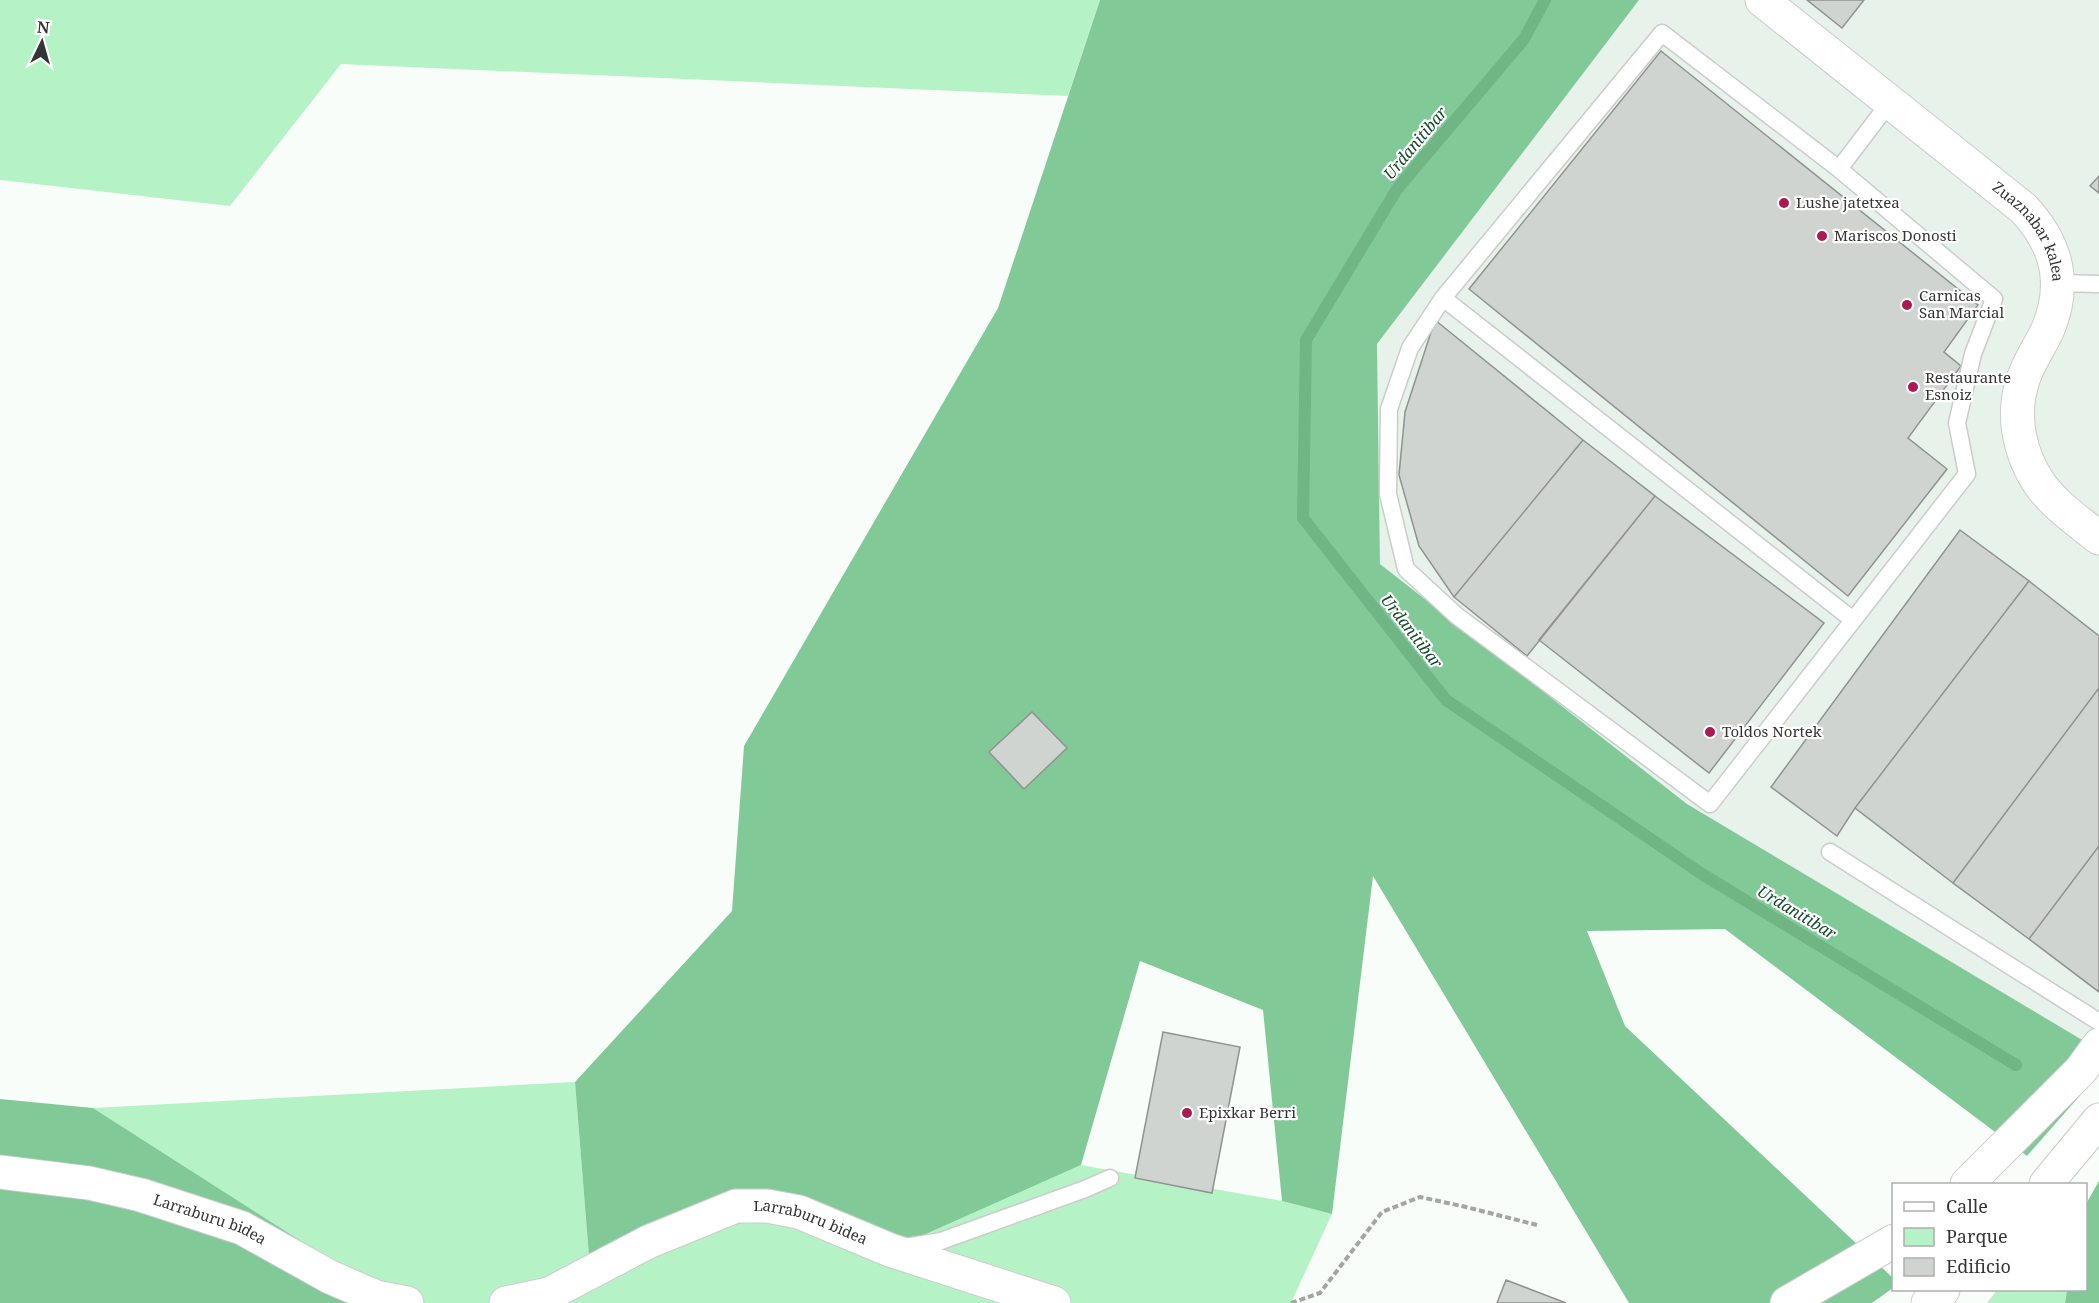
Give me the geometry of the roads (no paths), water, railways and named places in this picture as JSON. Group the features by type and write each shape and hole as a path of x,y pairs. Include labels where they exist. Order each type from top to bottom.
{"street":[{"name":"Zuaznabar kalea","path":"1762,0 1882,113 2024,208 2050,244 2056,265 2056,296 2047,330 2022,381 2016,407 2018,434 2026,459 2039,483 2056,503 2099,538"},
{"path":"1977,1181 2090,1058"},
{"path":"2048,1183 2099,1120"},
{"name":"Larraburu bidea","path":"0,1172 89,1183 152,1198 242,1228 330,1277 376,1297 407,1303"},
{"name":"Larraburu bidea","path":"506,1303 549,1294 648,1242 736,1206 767,1206 799,1212 890,1250 1054,1303"},
{"path":"1788,1303 1892,1242"},
{"path":"1928,1303 1942,1291"},
{"path":"1954,1303 1964,1291"}],"lane":[{"path":"1662,33 1839,169 1994,299 1973,354 1957,423 1967,474 1710,804 1457,616 1406,569 1388,494 1389,409 1410,348 1443,298 1662,33"},
{"path":"1839,169 1882,113"},
{"path":"2056,296 2099,284"},
{"path":"1443,298 1853,620"},
{"path":"1830,852 2099,1022"},
{"path":"890,1250 941,1241 1084,1190 1110,1178"}],"waterway":[{"name":"Urdanitibar","path":"1545,0 1524,39 1397,189 1306,340 1303,518 1446,700 1702,874 2016,1065"}],"place":[{"name":"Lushe jatetxea","path":"1784,203"},
{"name":"Mariscos Donosti","path":"1822,236"},
{"name":"Carnicas San Marcial","path":"1907,305"},
{"name":"Restaurante Esnoiz","path":"1913,387"},
{"name":"Toldos Nortek","path":"1710,732"},
{"name":"Epixkar Berri","path":"1187,1113"}]}
